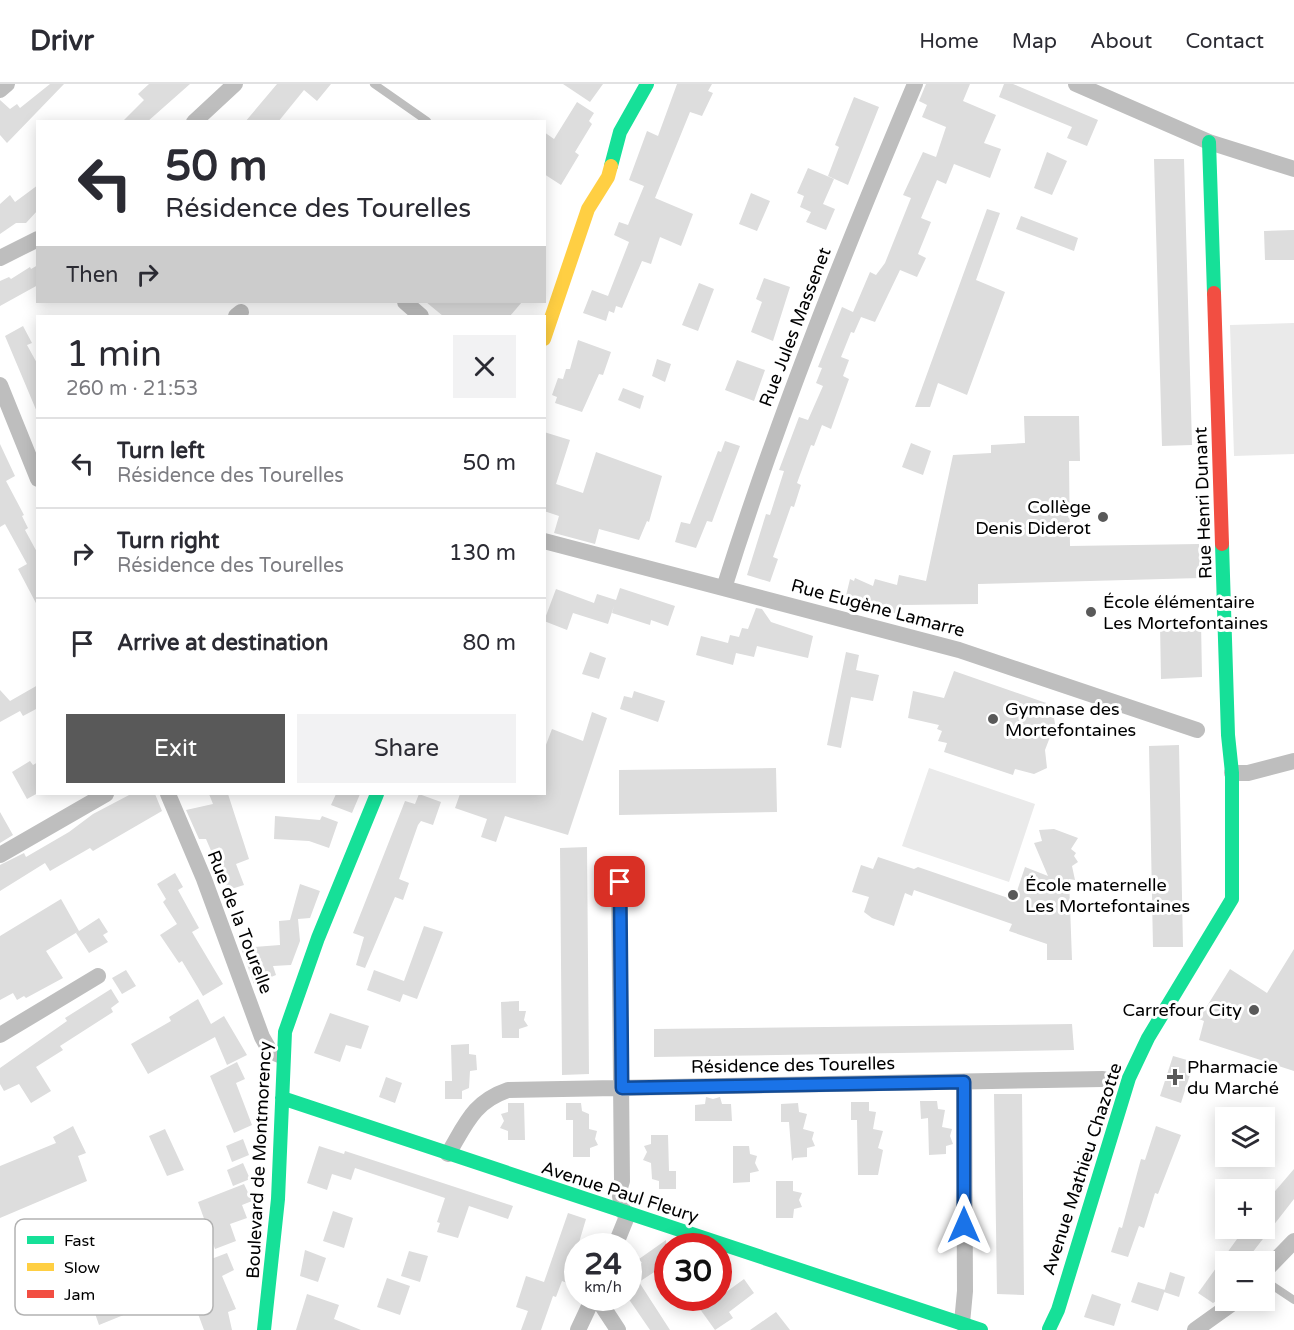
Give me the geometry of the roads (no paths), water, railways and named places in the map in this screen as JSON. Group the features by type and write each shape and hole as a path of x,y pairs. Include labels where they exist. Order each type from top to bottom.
{"street":[{"path":"0,90 7,84"},
{"path":"546,333 588,209 608,177 620,132 647,84"},
{"name":"Rue Jules Massenet","path":"724,588 767,454 846,249 915,84"},
{"path":"1076,84 1112,91 1209,142 1294,169"},
{"path":"196,120 228,86"},
{"path":"597,162 612,136 620,132"},
{"name":"Rue Henri Dunant","path":"1209,142 1227,735 1232,773 1232,899"},
{"path":"588,209 590,180"},
{"path":"0,258 36,239"},
{"path":"406,303 420,315"},
{"path":"2,397 36,474"},
{"name":"Rue Eugène Lamarre","path":"546,542 959,650 1197,730"},
{"path":"1232,773 1248,773 1293,762"},
{"path":"0,855 104,795"},
{"name":"Rue de la Tourelle","path":"168,795 204,879 262,1037 270,1051 282,1056"},
{"name":"Boulevard de Montmorency","path":"264,1330 277,1210 282,1056 290,1016 310,960 377,795"},
{"path":"619,1233 625,1213 619,1191 622,1181 620,882"},
{"name":"Avenue Mathieu Chazotte","path":"1046,1330 1058,1310 1129,1078 1148,1038 1232,899"},
{"path":"0,1035 98,976"},
{"name":"Résidence des Tourelles","path":"448,1154 474,1111 488,1096 508,1090 1103,1079"},
{"path":"962,1323 965,1291 964,1082"},
{"name":"Avenue Paul Fleury","path":"282,1098 981,1330"},
{"path":"1275,1261 1294,1241"},
{"path":"578,1330 588,1311"},
{"path":"604,1311 618,1330"},
{"path":"1195,1330 1222,1311"}],"lane":[{"path":"374,84 427,120"},
{"path":"1275,1287 1294,1300"}],"place":[{"name":"Collège Denis Diderot","path":"1103,517"},
{"name":"École élémentaire Les Mortefontaines","path":"1091,612"},
{"name":"Gymnase des Mortefontaines","path":"993,719"},
{"name":"École maternelle Les Mortefontaines","path":"1013,895"},
{"name":"Carrefour City","path":"1254,1010"},
{"name":"Pharmacie du Marché","path":"1175,1077"}]}
